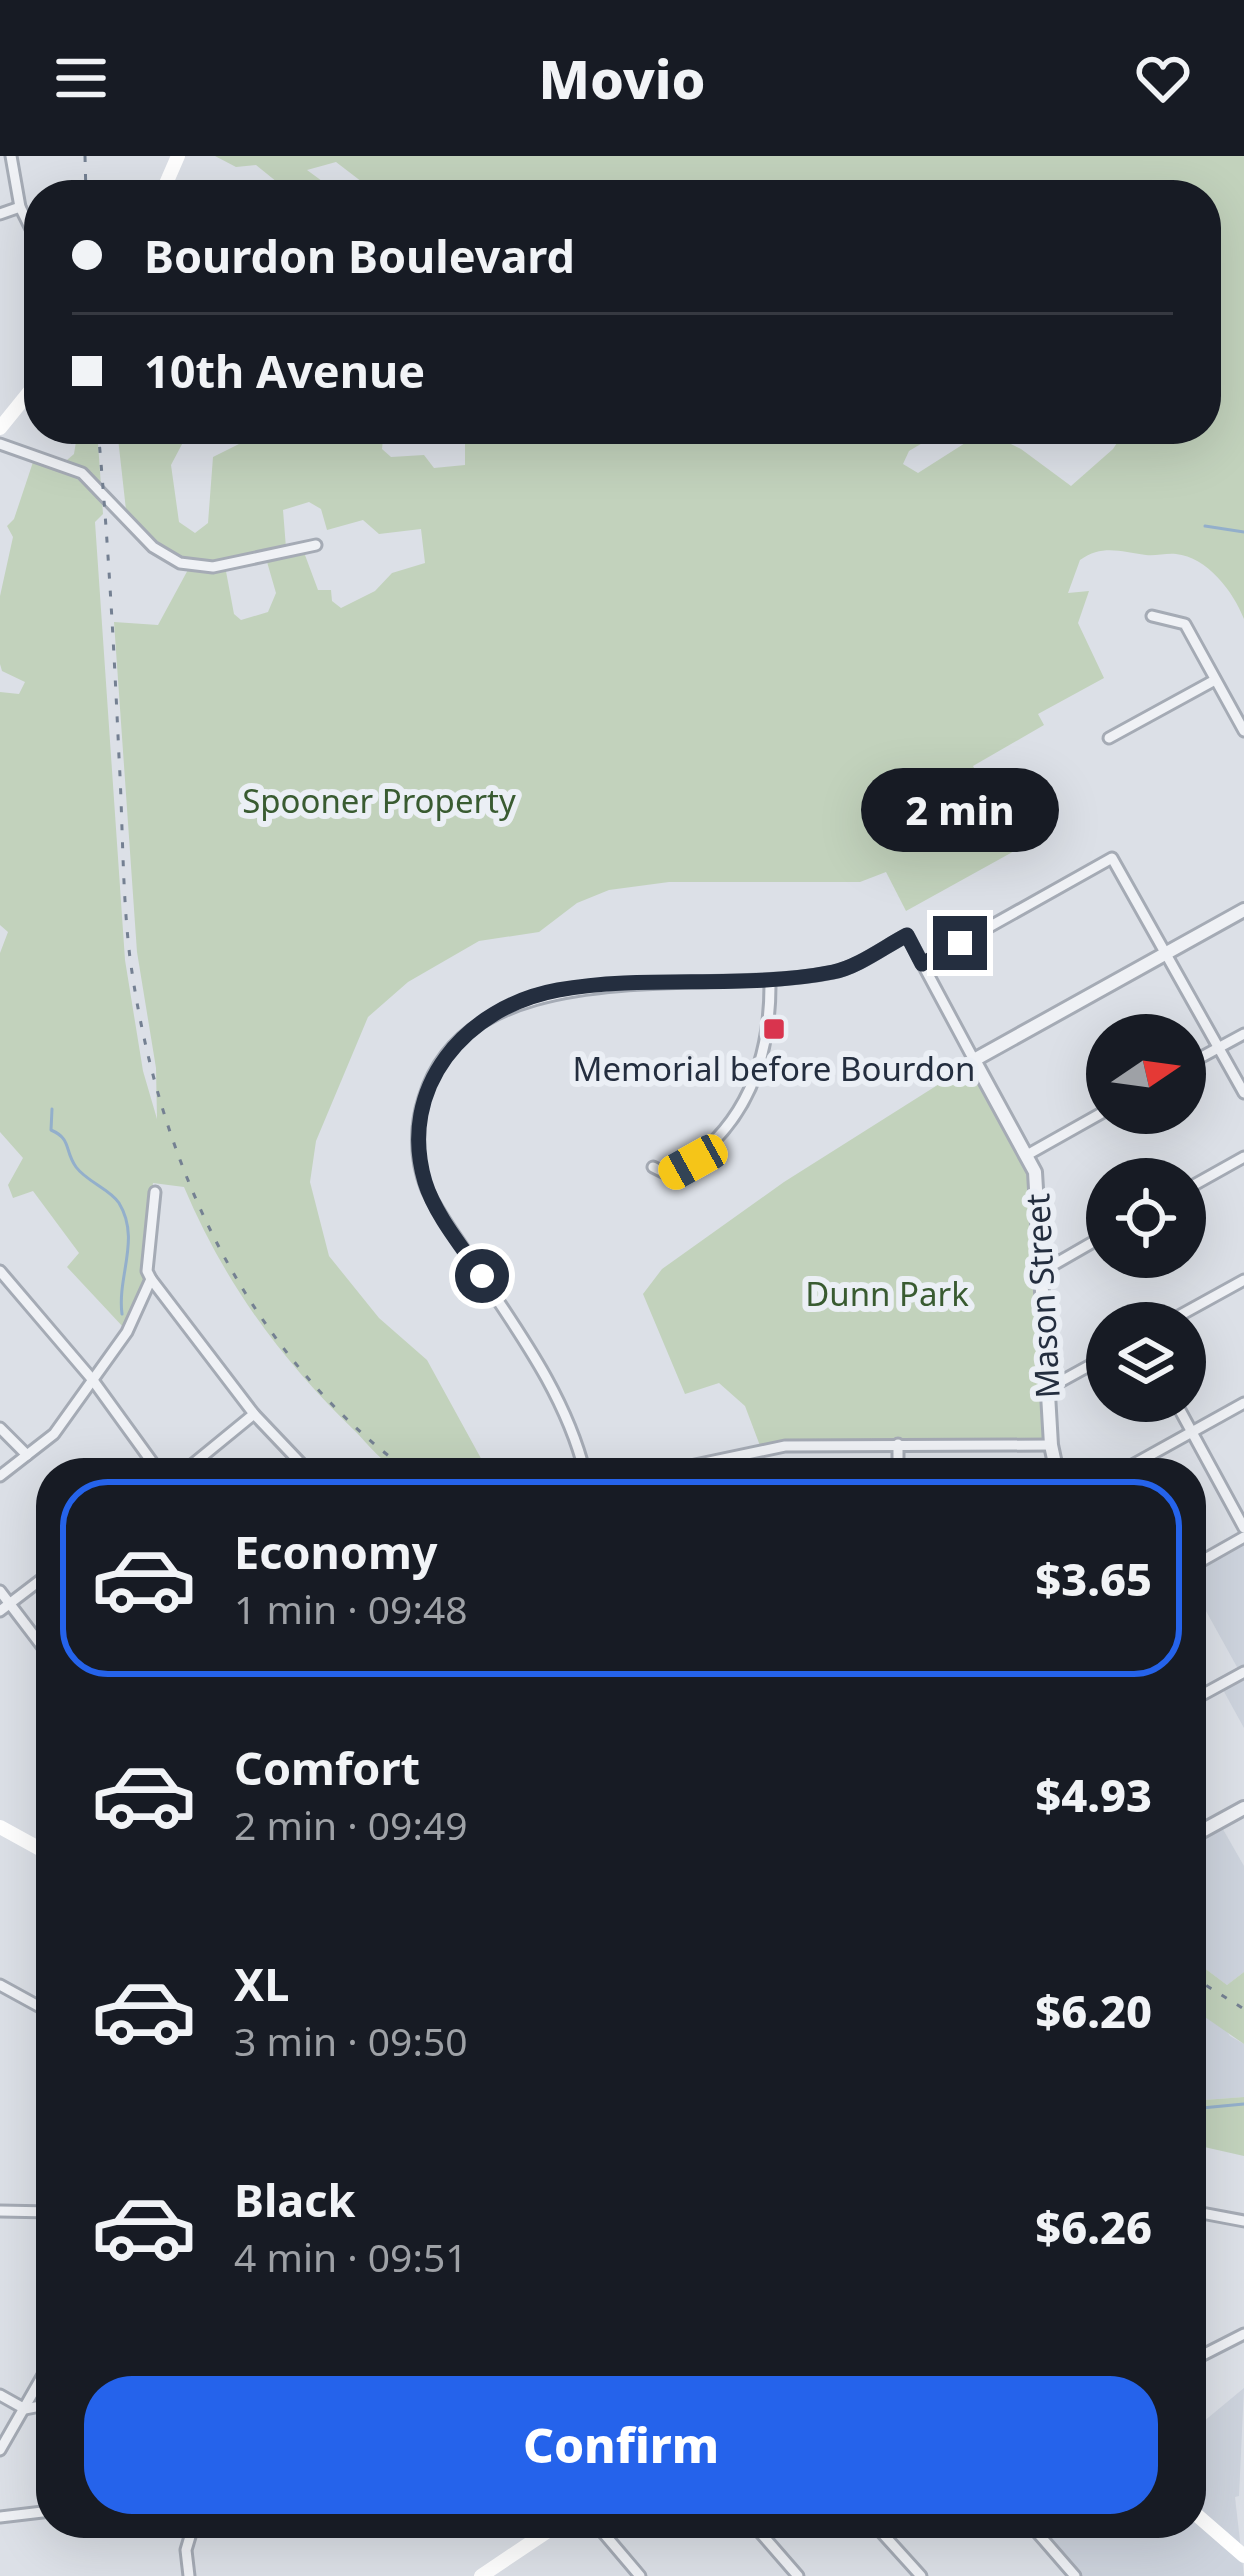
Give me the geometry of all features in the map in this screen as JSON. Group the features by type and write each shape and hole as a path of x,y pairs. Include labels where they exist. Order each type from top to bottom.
{"main road":[{"path":"0,428 24,398"},
{"path":"0,1827 36,1847"},
{"path":"1206,2523 1244,2556"},
{"path":"486,2575 539,2538"}],"street":[{"path":"10,156 24,215"},
{"path":"0,214 20,207"},
{"path":"0,444 82,472 153,547 180,563 213,567 316,545"},
{"path":"1152,616 1185,624 1244,731"},
{"path":"1109,738 1215,680"},
{"path":"922,964 1112,858 1244,1093"},
{"path":"974,1060 1244,910"},
{"name":"Mason Street","path":"770,980 840,971 907,935 1036,1172 1054,1458"},
{"path":"580,1458 557,1393 426,1188 416,1147 430,1078 450,1046 479,1025 556,990 770,980 771,1028 744,1105 693,1162 669,1175 653,1167"},
{"path":"1206,1054 1244,1034"},
{"path":"1027,1155 1086,1122"},
{"path":"1206,1178 1244,1156"},
{"path":"155,1192 147,1271 151,1279 254,1414 296,1458"},
{"path":"1041,1271 1086,1246"},
{"path":"0,1271 92,1378 149,1458"},
{"path":"0,1476 53,1434 127,1332 151,1279"},
{"path":"1204,1302 1244,1280"},
{"path":"1047,1389 1086,1368"},
{"path":"1144,1458 1244,1402"},
{"path":"200,1458 254,1414"},
{"path":"1186,1422 1205,1458"},
{"path":"0,1428 27,1455"},
{"path":"898,1444 898,1458"},
{"path":"727,1458 785,1446 1051,1445"},
{"path":"1206,1460 1244,1533 1206,1557"},
{"path":"5,1608 36,1584"},
{"path":"0,1591 5,1608 36,1642"},
{"path":"1206,1693 1244,1672"},
{"path":"1206,1829 1244,1808"},
{"path":"0,1985 36,2005"},
{"path":"0,2211 36,2212"},
{"path":"1206,2214 1244,2221"},
{"path":"1206,2353 1244,2334"},
{"path":"0,2450 36,2389"},
{"path":"0,2395 25,2409 36,2407"},
{"path":"0,2517 36,2513"},
{"path":"189,2576 190,2538"},
{"path":"608,2538 640,2576"},
{"path":"765,2538 798,2576"},
{"path":"887,2538 921,2576"},
{"path":"1042,2538 1076,2576"}],"shaded area":[{"path":"1244,1541 1244,1728 1222,1688 1242,1676 1206,1611 1206,1561"},
{"path":"1220,1824 1244,1866 1244,1972 1227,1985 1206,1969 1206,1833"},
{"path":"1206,2000 1230,2036 1244,2044 1244,2097 1206,2100"},
{"path":"1244,2388 1239,2496 1235,2497 1244,2576 1073,2576 1042,2538 1206,2538 1206,2420"}],"green space":[{"name":"Spooner Property","path":"215,156 1244,156 1244,619 1218,577 1187,557 1104,551 1080,560 1068,593 1089,591 1078,623 1104,678 1038,714 1044,725 973,766 991,799 1033,788 1054,829 906,911 886,872 860,882 669,882 609,890 577,903 539,932 479,941 408,982 368,1017 316,1141 310,1182 329,1256 379,1318 427,1360 481,1458 380,1457 304,1378 258,1319 218,1256 184,1187 153,1183 143,1282 124,1328 67,1267 79,1253 33,1191 13,1198 8,1185 23,1158 0,1132 0,953 8,932 0,925 0,692 19,694 25,682 2,671 0,596 13,537 7,526 14,519 33,462 60,466 74,454 76,444 98,444 103,514 95,522 125,960 143,1071 157,1119 156,1068 137,952 114,622 158,625 190,566 127,519 119,444 182,444 171,465 179,522 195,533 208,523 213,457 239,444 382,444 391,457 424,455 434,468 465,465 465,444 921,444 909,451 903,464 918,473 964,444 1011,444 1071,486 1116,444 1221,444 1221,180 359,180 336,162 307,170 321,180 274,180 256,165 236,167","holes":["309,502 321,509 327,530 363,520 379,534 421,529 425,563 392,573 375,591 341,608 332,601 331,590 318,590 302,547 286,548 283,510","265,555 276,593 268,612 241,620 234,614 225,566"]},
{"name":"Dunn Park","path":"974,1062 1032,1176 1046,1443 762,1451 745,1406 719,1383 685,1394 643,1294 662,1269 784,1182"},
{"path":"1206,1969 1227,1985 1244,1972 1244,2044 1206,2018"},
{"path":"1244,2097 1244,2156 1206,2147 1206,2100"}],"waterway":[{"path":"1205,526 1244,532"},
{"path":"52,1109 51,1130 65,1141 76,1167 115,1198 125,1217 128,1244 122,1314"},
{"path":"1206,2108 1244,2104"}],"railway":[{"path":"85,156 86,180"},
{"path":"99,444 127,933 143,1033 162,1106 218,1245 256,1309 300,1369 352,1424 393,1458"},
{"path":"1206,1985 1244,2009"}],"place":[{"name":"Memorial before Bourdon","path":"774,1029"}],"route":[{"path":"482,1276 426,1188 416,1147 419,1111 430,1078 450,1046 479,1025 556,990 788,979 840,971 907,935 922,964 960,943"}]}
